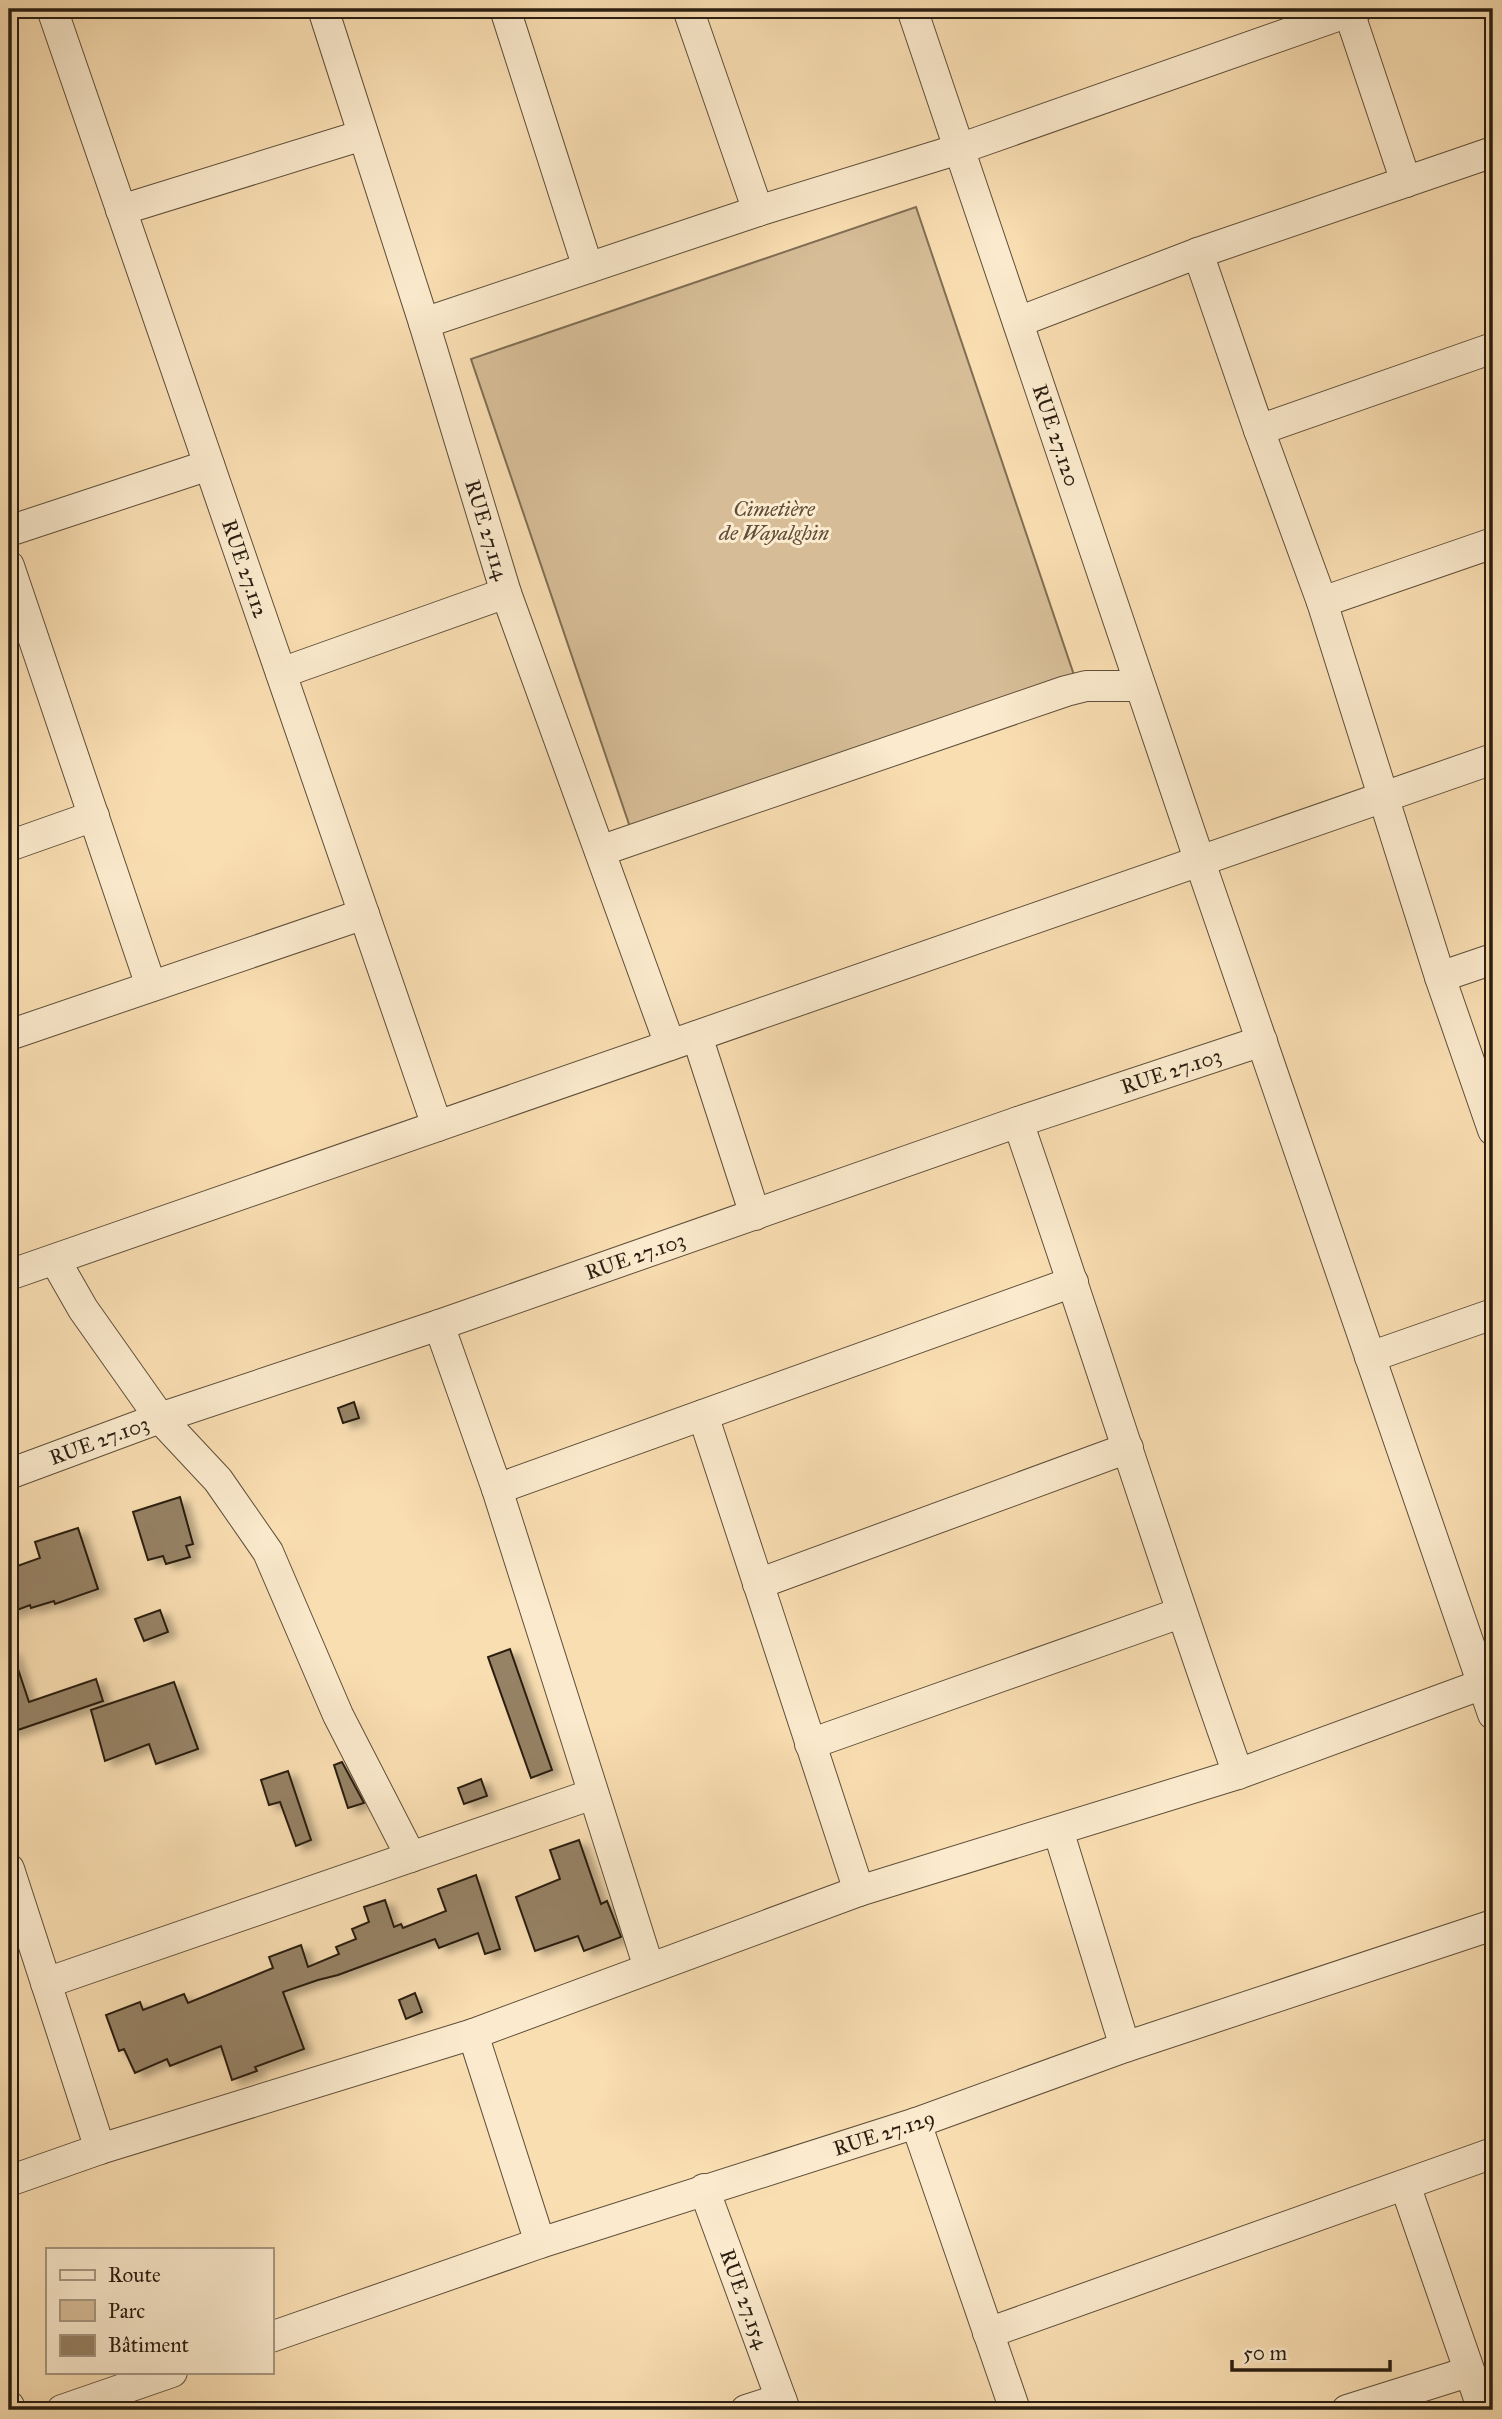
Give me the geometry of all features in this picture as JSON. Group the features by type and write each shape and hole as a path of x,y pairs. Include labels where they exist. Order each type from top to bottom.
{"street":[{"name":"RUE 27.112","path":"52,9 437,1126"},
{"name":"RUE 27.114","path":"323,9 424,323 506,593 600,851 755,1215"},
{"path":"505,9 588,268"},
{"path":"688,9 758,211"},
{"name":"RUE 27.120","path":"912,9 1200,862 1493,1714"},
{"path":"424,323 758,211 959,149 1351,10 1406,182"},
{"path":"121,210 363,135"},
{"path":"1018,322 1198,253 1493,152"},
{"path":"1198,253 1322,602 1440,977 1493,1129"},
{"path":"1259,430 1493,348"},
{"path":"9,531 209,465"},
{"path":"1322,602 1493,543"},
{"path":"9,566 151,986"},
{"path":"281,673 506,593"},
{"path":"600,851 1066,691 1086,686 1140,685"},
{"path":"9,1275 1493,759"},
{"path":"9,846 94,816"},
{"path":"9,1035 364,914"},
{"path":"1440,977 1493,959"},
{"name":"RUE 27.103","path":"9,1474 160,1418 439,1325 1018,1122 1262,1041"},
{"path":"1018,1122 1128,1448 1180,1613 1238,1774"},
{"path":"55,1260 83,1309 160,1418 218,1480 268,1552 338,1714 411,1857"},
{"path":"497,1489 1073,1282"},
{"path":"1370,1357 1493,1314"},
{"path":"439,1325 497,1489 649,1968"},
{"path":"703,1415 859,1891"},
{"path":"758,1584 1128,1448"},
{"path":"810,1744 1180,1613"},
{"path":"9,2181 100,2149 473,2034 859,1891 1238,1774 1483,1684"},
{"path":"46,1983 593,1794"},
{"path":"1058,1830 1125,2047"},
{"path":"9,1869 100,2149"},
{"name":"RUE 27.129","path":"273,2336 540,2243 916,2123 1125,2047 1493,1925"},
{"path":"473,2034 540,2243"},
{"path":"916,2123 1015,2410"},
{"path":"988,2333 1493,2153"},
{"path":"1405,2185 1483,2410"},
{"name":"RUE 27.154","path":"704,2189 783,2404"},
{"path":"1346,2410 1468,2372"},
{"path":"62,2410 166,2374"},
{"path":"746,2410 783,2404"}],"green space":[{"name":"Cimetière de Wayalghin","path":"916,207 1077,684 633,836 471,359"}],"building":[{"path":"354,1402 359,1418 343,1423 338,1408"},
{"path":"180,1497 193,1544 186,1546 190,1557 166,1564 163,1556 148,1560 133,1512"},
{"path":"78,1528 98,1589 55,1604 54,1601 31,1608 30,1605 9,1613 9,1569 40,1558 35,1542"},
{"path":"160,1610 168,1632 144,1641 135,1619"},
{"path":"510,1649 552,1770 531,1778 488,1657"},
{"path":"9,1651 12,1651 29,1702 96,1679 103,1701 9,1733"},
{"path":"174,1682 198,1749 156,1764 149,1744 105,1761 91,1710"},
{"path":"342,1762 364,1803 348,1808 334,1765"},
{"path":"288,1771 311,1840 296,1846 280,1802 269,1805 261,1780"},
{"path":"481,1779 487,1796 464,1804 458,1788"},
{"path":"579,1840 601,1904 607,1901 621,1937 584,1951 578,1936 535,1951 516,1897 560,1879 550,1850"},
{"path":"476,1875 500,1949 485,1954 478,1933 439,1948 435,1939 283,1992 304,2049 255,2067 257,2071 232,2080 221,2046 170,2066 167,2059 135,2073 124,2049 119,2051 106,2015 140,2002 143,2010 184,1994 188,2003 273,1968 269,1957 301,1945 308,1967 339,1954 336,1947 356,1939 352,1929 369,1922 364,1907 385,1900 394,1927 401,1924 403,1928 446,1911 438,1889"},
{"path":"415,1993 422,2012 406,2019 399,2000"}]}
